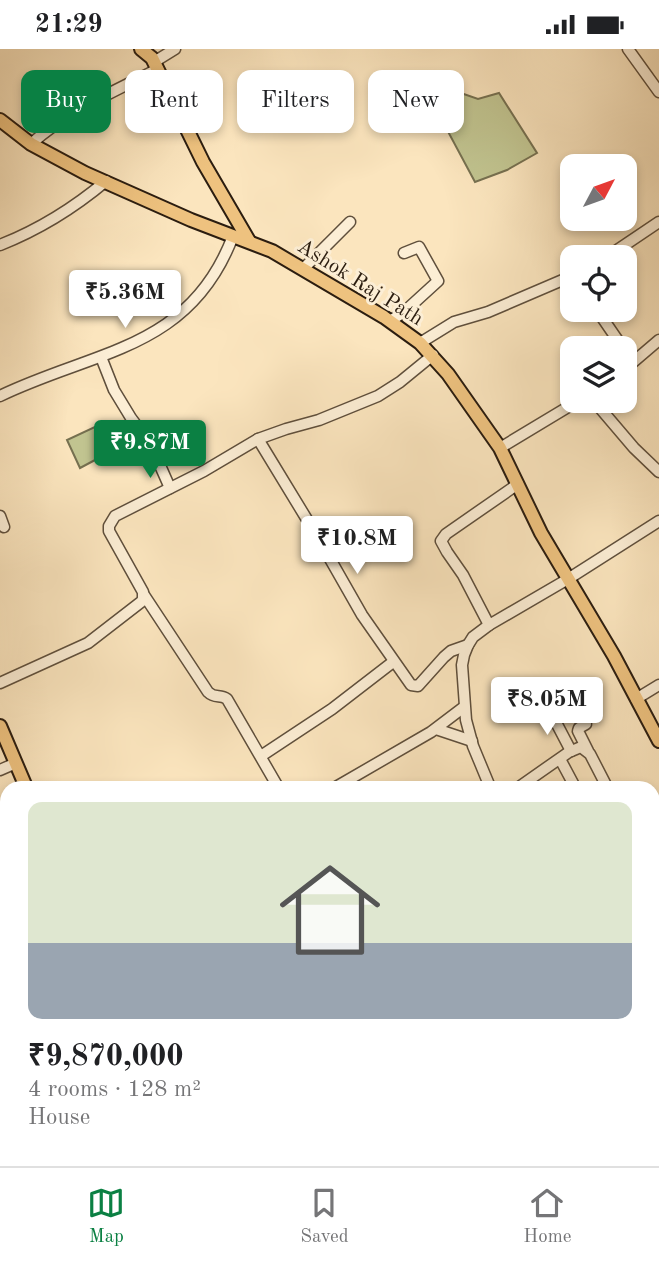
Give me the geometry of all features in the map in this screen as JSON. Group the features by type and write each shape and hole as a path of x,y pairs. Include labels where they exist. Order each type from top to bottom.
{"main road":[{"path":"141,49 154,60 203,162 249,241"},
{"name":"Ashok Raj Path","path":"0,120 31,145 62,162 191,220 272,251 390,321 433,355 500,448 535,520 614,656 659,741"},
{"path":"0,726 23,781"}],"street":[{"path":"31,145 54,125 175,49"},
{"path":"628,49 659,92"},
{"path":"0,245 35,229 106,181"},
{"path":"303,269 350,222"},
{"path":"625,245 659,222"},
{"path":"0,396 101,357 149,335 180,314 190,306 213,277 233,236"},
{"path":"390,321 438,281 419,247 404,253"},
{"path":"420,343 454,322 488,313 560,281"},
{"path":"637,359 659,340"},
{"path":"275,781 227,699 215,697 208,692 144,595 108,526 115,516 204,471 258,439 366,402 400,382 433,355"},
{"path":"101,357 114,390 151,445 170,488"},
{"path":"500,448 560,412"},
{"path":"604,413 659,472"},
{"path":"258,439 362,615 411,685 418,686 451,651 468,645"},
{"path":"489,625 441,541 446,534 518,484"},
{"path":"0,516 4,527"},
{"path":"488,781 472,741 464,707 462,666 468,645 489,625 659,521"},
{"path":"0,683 88,643 136,607 144,595"},
{"path":"261,756 332,709 393,662"},
{"path":"636,699 659,685"},
{"path":"347,781 436,729 464,707"},
{"path":"549,709 571,751"},
{"path":"586,724 578,731 604,781"},
{"path":"436,729 472,741"},
{"path":"536,781 571,751 581,747 588,751"},
{"path":"560,759 572,781"},
{"path":"0,770 16,764"}],"green space":[{"path":"499,93 537,153 507,170 475,182 449,133 464,133 464,94 478,99"},
{"path":"99,425 112,451 80,468 67,440"}]}
